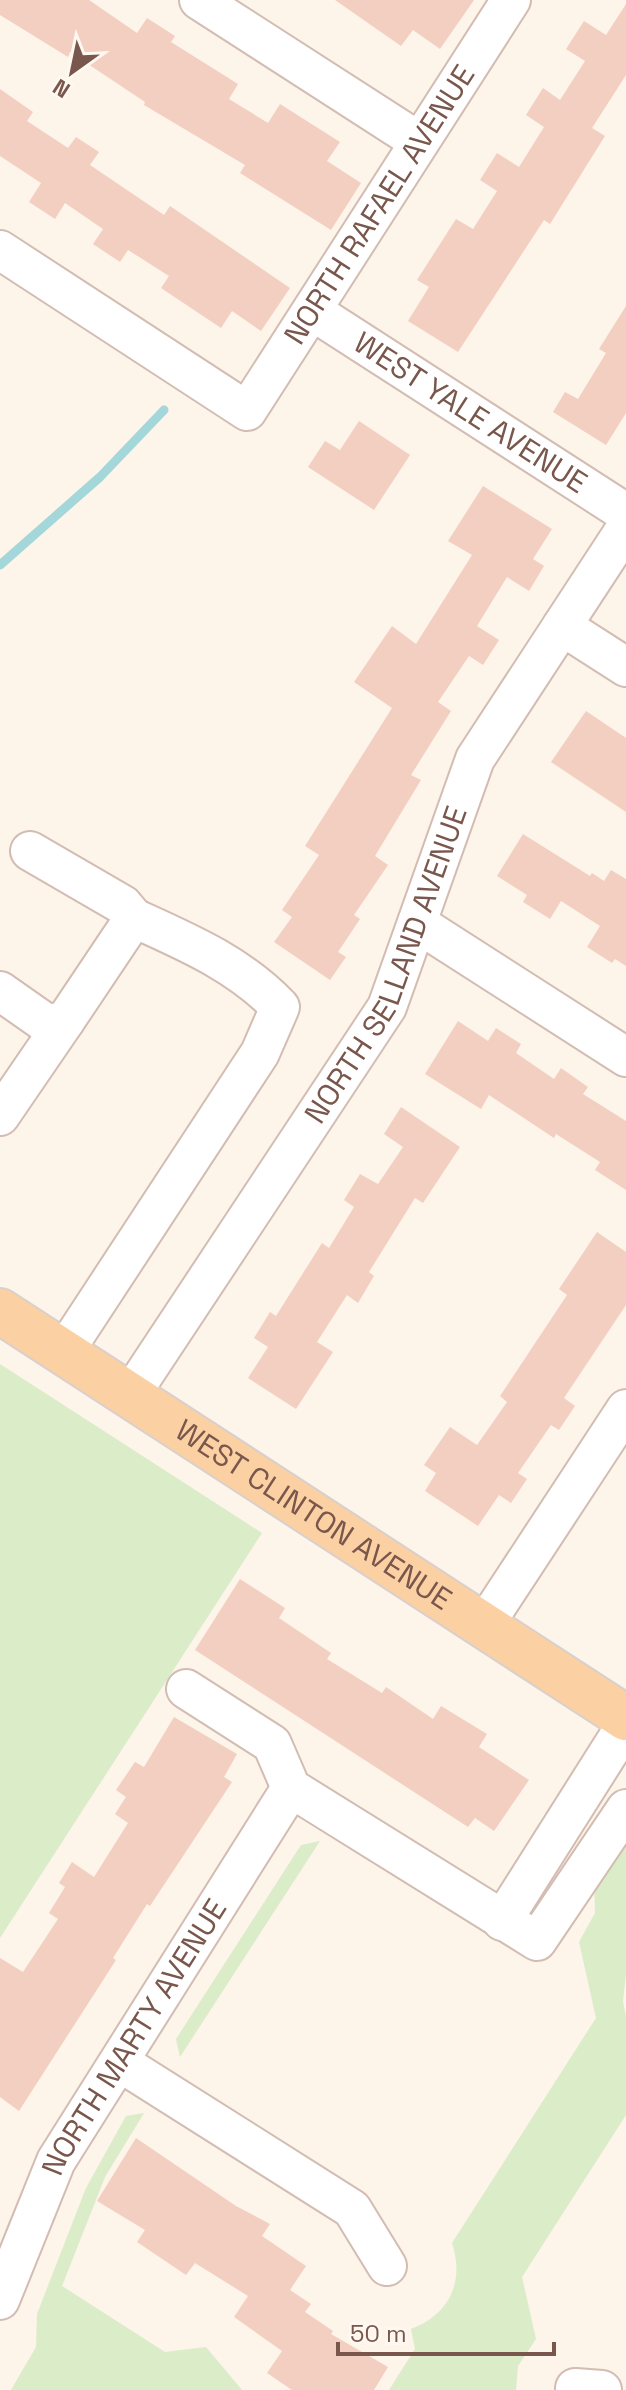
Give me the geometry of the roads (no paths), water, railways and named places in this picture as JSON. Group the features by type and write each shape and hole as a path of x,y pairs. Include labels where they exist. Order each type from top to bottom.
{"main road":[{"name":"WEST CLINTON AVENUE","path":"0,1311 626,1718"}],"street":[{"path":"199,0 418,141"},
{"name":"NORTH RAFAEL AVENUE","path":"0,250 247,411 314,312 418,141 511,0"},
{"name":"WEST YALE AVENUE","path":"314,312 626,513"},
{"name":"NORTH SELLAND AVENUE","path":"131,1394 387,1007 475,759 626,528"},
{"path":"562,626 626,667"},
{"path":"30,851 123,905 134,918 203,950 256,981 280,1007 260,1053 64,1352"},
{"path":"0,1116 134,918"},
{"path":"417,923 626,1057"},
{"path":"0,991 47,1024 65,1021"},
{"path":"485,1624 626,1409"},
{"path":"186,1689 272,1744 291,1788 537,1941 626,1809"},
{"path":"502,1921 626,1725"},
{"name":"NORTH MARTY AVENUE","path":"1,2296 56,2161 121,2063 291,1788"},
{"path":"121,2063 352,2209 387,2266"}],"waterway":[{"path":"0,565 100,477 164,410"}]}
